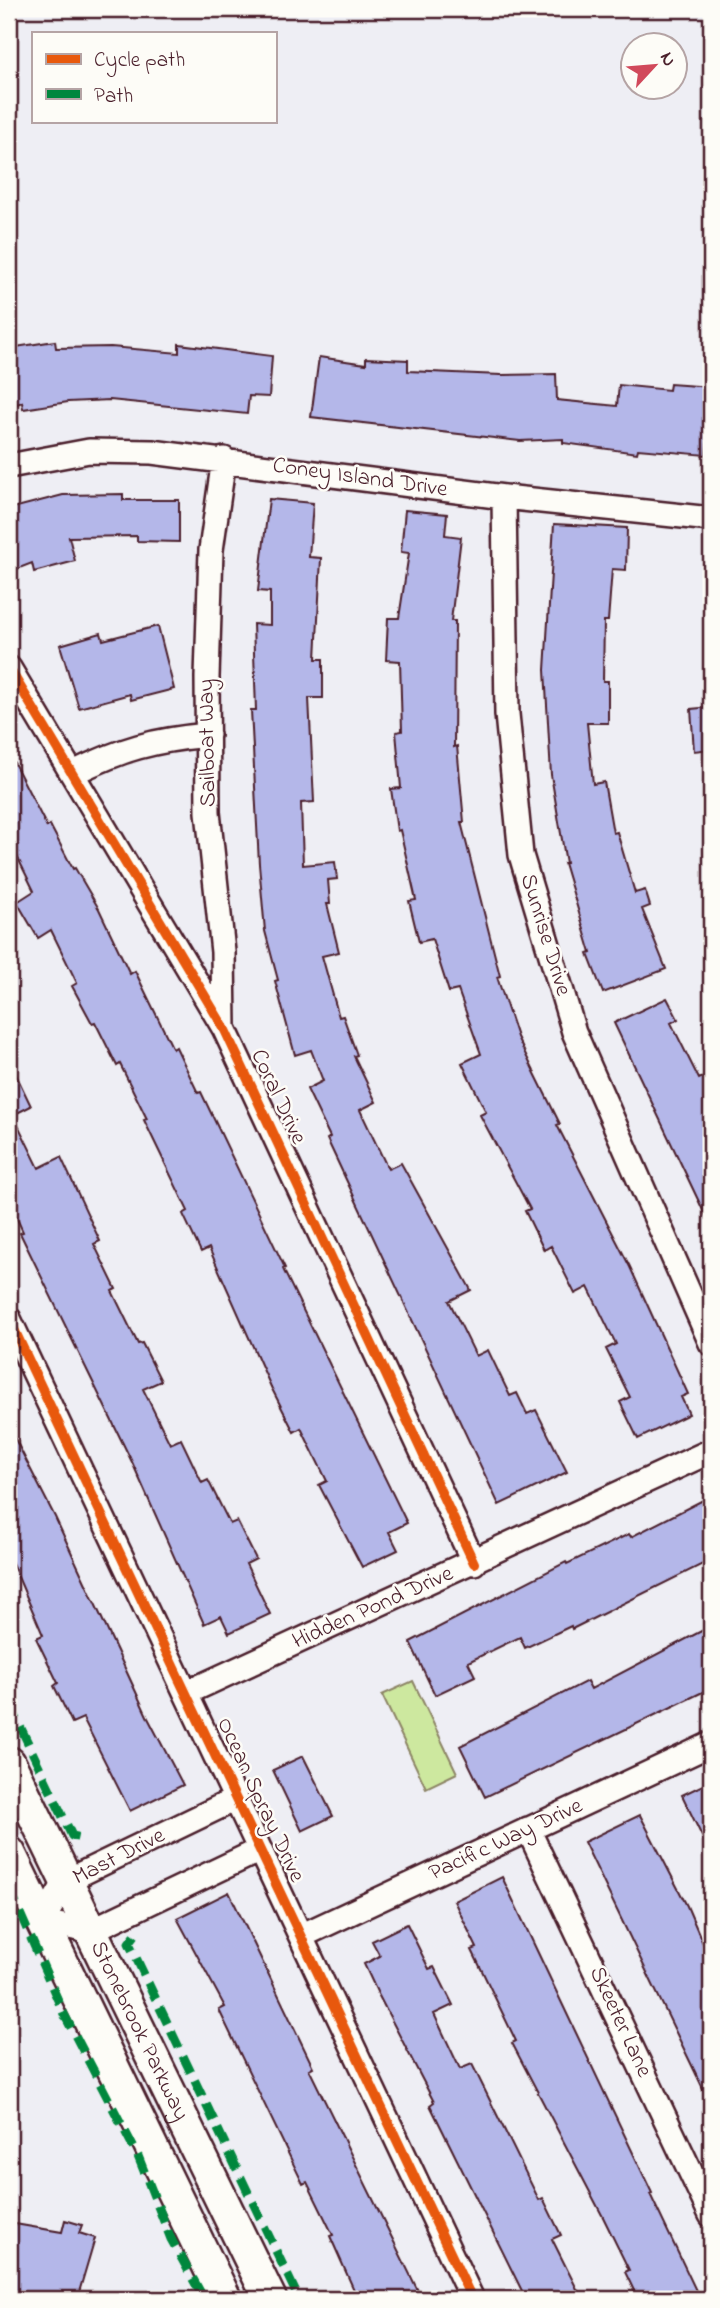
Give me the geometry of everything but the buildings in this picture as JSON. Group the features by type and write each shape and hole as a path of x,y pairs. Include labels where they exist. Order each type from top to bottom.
{"street":[{"name":"Coney Island Drive","path":"9,466 18,462 89,451 152,452 224,459 504,497 711,519"},
{"name":"Sailboat Way","path":"223,1028 223,952 208,812 208,734 211,550 224,459"},
{"name":"Sunrise Drive","path":"504,497 507,714 521,855 574,1032 711,1343"},
{"name":"Coral Drive","path":"9,668 223,1028 474,1563"},
{"path":"73,773 118,751 165,738 208,734"},
{"name":"Ocean Spray Drive","path":"9,1319 472,2299"},
{"name":"Hidden Pond Drive","path":"186,1693 474,1563 711,1451"},
{"name":"Pacific Way Drive","path":"301,1936 711,1744"},
{"name":"Stonebrook Parkway","path":"9,1762 270,2299"},
{"name":"Mast Drive","path":"42,1922 66,1881 236,1799"},
{"name":"Skeeter Lane","path":"528,1829 711,2215"},
{"path":"42,1922 90,1931 260,1850"},
{"name":"Stonebrook Parkway","path":"9,1853 225,2299"}],"green space":[{"path":"413,1681 457,1773 426,1788 382,1695"}],"marked path":[{"path":"9,1703 72,1836 86,1839"},
{"path":"9,1888 64,2014 138,2156 171,2239 204,2299"},
{"path":"135,1935 129,1943 299,2299"}],"cycle path":[{"path":"9,668 224,1028 474,1563"},
{"path":"9,1319 472,2299"}]}
